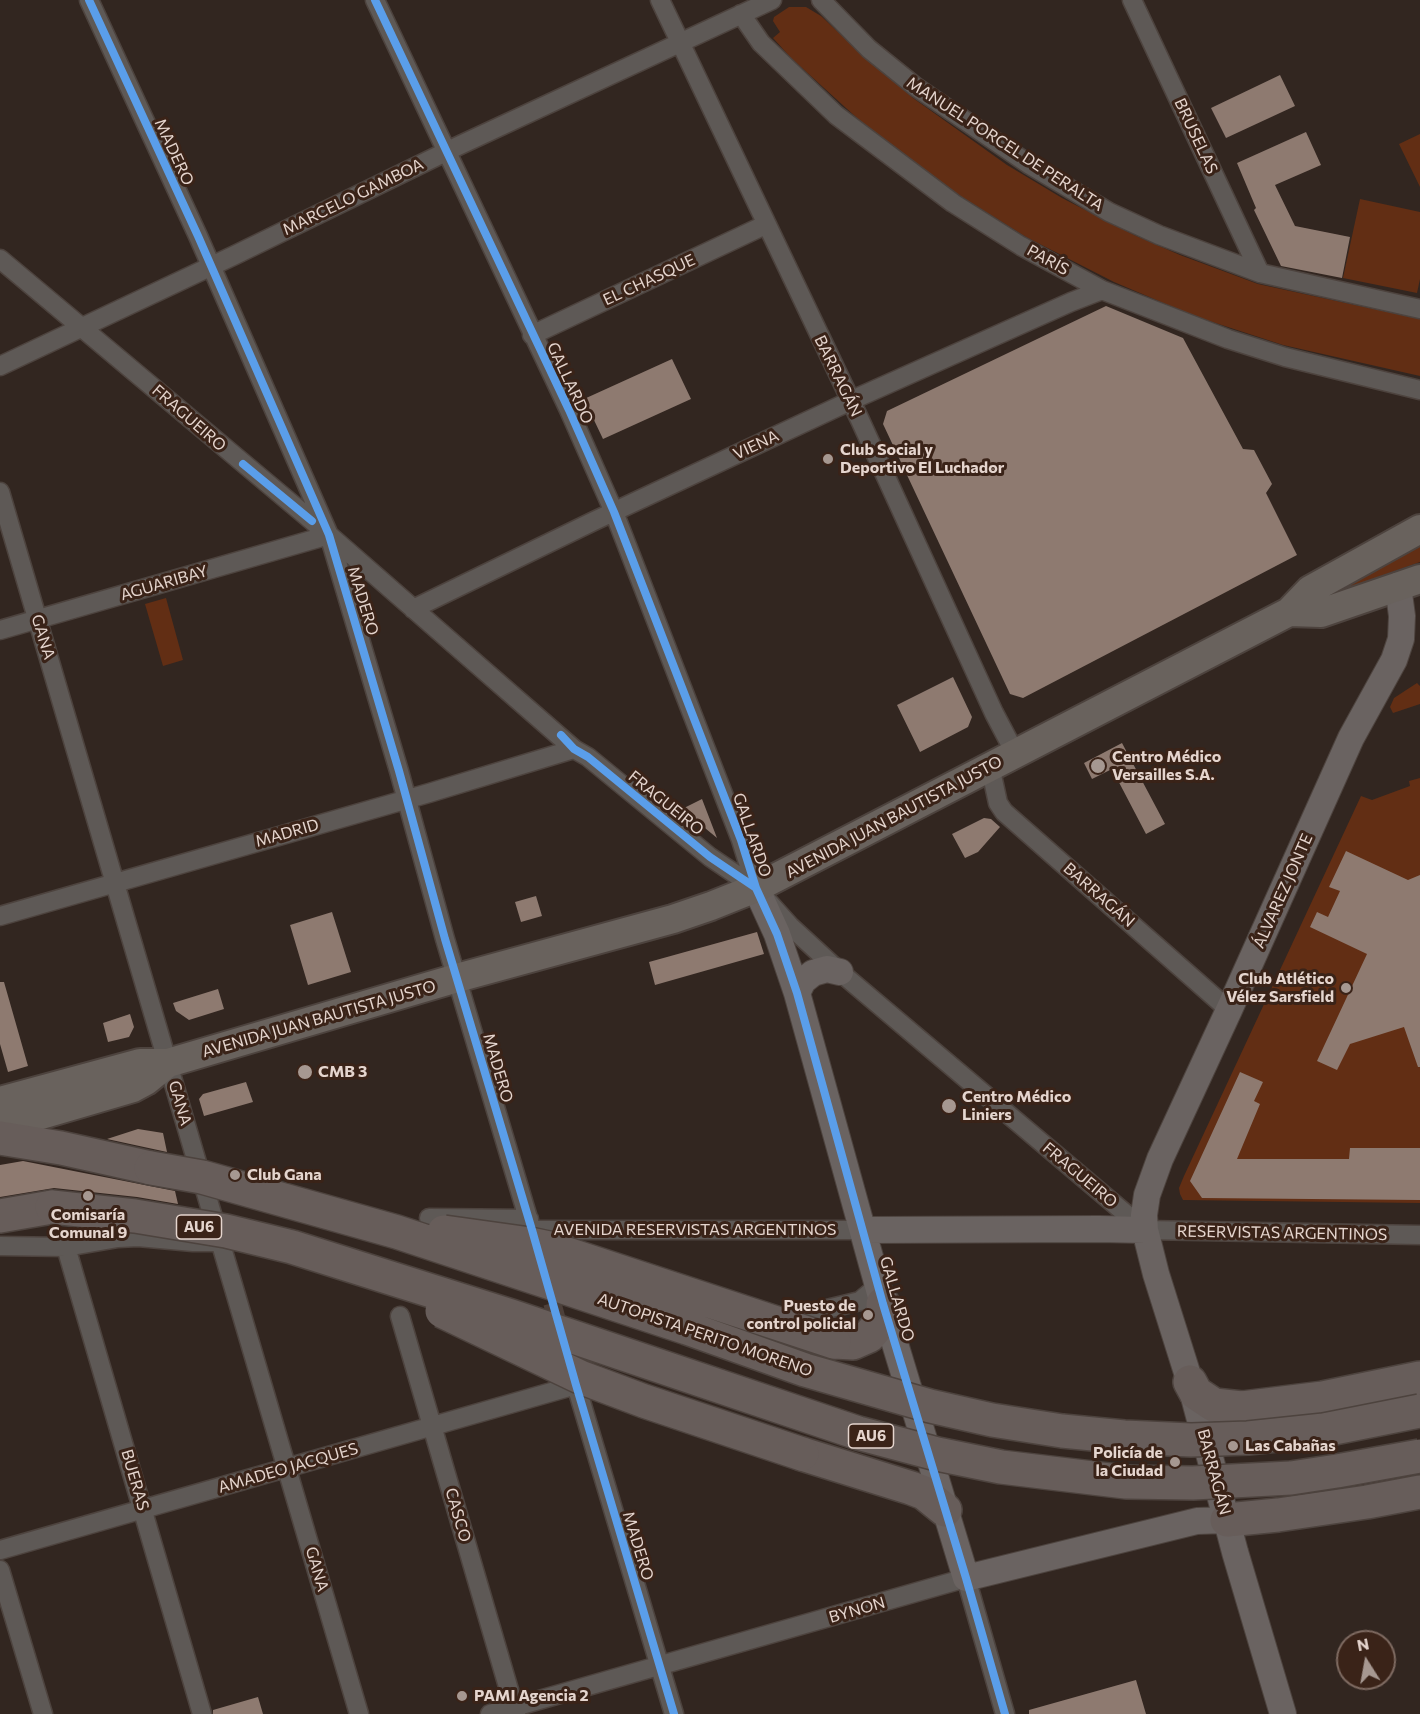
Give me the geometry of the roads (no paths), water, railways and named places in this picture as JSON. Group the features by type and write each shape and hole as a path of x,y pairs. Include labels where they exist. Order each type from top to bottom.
{"highway":[{"path":"0,1138 151,1167"},
{"name":"AUTOPISTA PERITO MORENO","path":"0,1151 46,1154 151,1167 202,1177 397,1232 687,1328 805,1370 930,1406 992,1420 1093,1434 1191,1440 1324,1430 1420,1411"},
{"name":"AU6","path":"0,1204 135,1216 226,1232 292,1247 500,1312 858,1433 938,1454 1001,1467 1126,1482 1193,1483 1291,1478 1420,1455"},
{"path":"0,1216 52,1207"},
{"path":"397,1232 446,1232 549,1248 834,1342 853,1343 869,1336 879,1324 883,1314 881,1294"},
{"path":"343,1262 580,1377 801,1454 911,1488 924,1493 945,1510"},
{"path":"1190,1382 1196,1393 1214,1405 1242,1408 1323,1398 1420,1378"},
{"path":"1227,1520 1301,1512 1420,1491"}],"main road":[{"name":"AVENIDA JUAN BAUTISTA JUSTO","path":"0,1101 140,1063 168,1064 457,978 673,919 756,888 1289,612 1310,590 1420,529"},
{"name":"AVENIDA JUAN BAUTISTA JUSTO","path":"1289,612 1322,613 1409,583"},
{"name":"AVENIDA JUAN BAUTISTA JUSTO","path":"0,1127 133,1088 168,1064"}],"street":[{"name":"MADERO","path":"89,0 211,266 329,535 532,1229"},
{"name":"GALLARDO","path":"375,0 614,512 741,840 756,888 777,934 797,993 881,1294 1005,1714"},
{"name":"BARRAGÁN","path":"660,0 850,401 994,713 1016,753"},
{"name":"MARCELO GAMBOA","path":"0,366 445,152 772,0"},
{"name":"MANUEL PORCEL DE PERALTA","path":"821,0 869,49 916,87 1067,188 1109,212 1159,235 1260,273 1420,309"},
{"name":"BRUSELAS","path":"1132,0 1260,273"},
{"name":"PARÍS","path":"741,14 761,43 836,115 953,203 1011,240 1102,290 1206,331 1285,357 1420,390"},
{"name":"EL CHASQUE","path":"532,335 765,225"},
{"name":"FRAGUEIRO","path":"0,259 329,535 561,735 574,749 588,757 710,857 756,888 790,926 840,972 1145,1230"},
{"name":"VIENA","path":"413,609 850,401 1061,306 1102,290"},
{"name":"GANA","path":"0,492 359,1714"},
{"name":"AGUARIBAY","path":"0,630 329,535"},
{"name":"ÁLVAREZ JONTE","path":"1145,1230 1144,1215 1150,1185 1351,738 1394,660 1401,639 1402,616 1409,583"},
{"name":"MADRID","path":"0,916 574,749"},
{"name":"BARRAGÁN","path":"990,766 998,802 1004,812 1230,1010"},
{"path":"797,993 803,981 813,973 827,969 840,972"},
{"name":"AVENIDA RESERVISTAS ARGENTINOS","path":"429,1218 532,1229 1099,1228 1145,1230"},
{"name":"BARRAGÁN","path":"1145,1230 1283,1714"},
{"name":"RESERVISTAS ARGENTINOS","path":"1145,1230 1420,1235"},
{"path":"0,1246 66,1247 128,1238 220,1242"},
{"name":"BUERAS","path":"66,1247 202,1714"},
{"path":"798,1316 881,1294"},
{"name":"CASCO","path":"400,1316 515,1711"},
{"name":"MADERO","path":"576,1385 674,1714"},
{"name":"AMADEO JACQUES","path":"0,1550 576,1385"},
{"name":"BYNON","path":"490,1714 515,1711 660,1666 966,1578 1197,1521 1227,1520"},
{"path":"0,1570 43,1714"}],"tunnel":[{"path":"545,1277 562,1338"}],"place":[{"name":"Club Social y Deportivo El Luchador","path":"828,459"},
{"name":"Centro Médico Versailles S.A.","path":"1098,766"},
{"name":"Club Atlético Vélez Sarsfield","path":"1346,988"},
{"name":"CMB 3","path":"305,1072"},
{"name":"Centro Médico Liniers","path":"949,1106"},
{"name":"Club Gana","path":"235,1175"},
{"name":"Comisaría Comunal 9","path":"88,1196"},
{"name":"Puesto de control policial","path":"868,1315"},
{"name":"Las Cabañas","path":"1233,1446"},
{"name":"Policía de la Ciudad","path":"1175,1462"},
{"name":"PAMI Agencia 2","path":"462,1696"}]}
